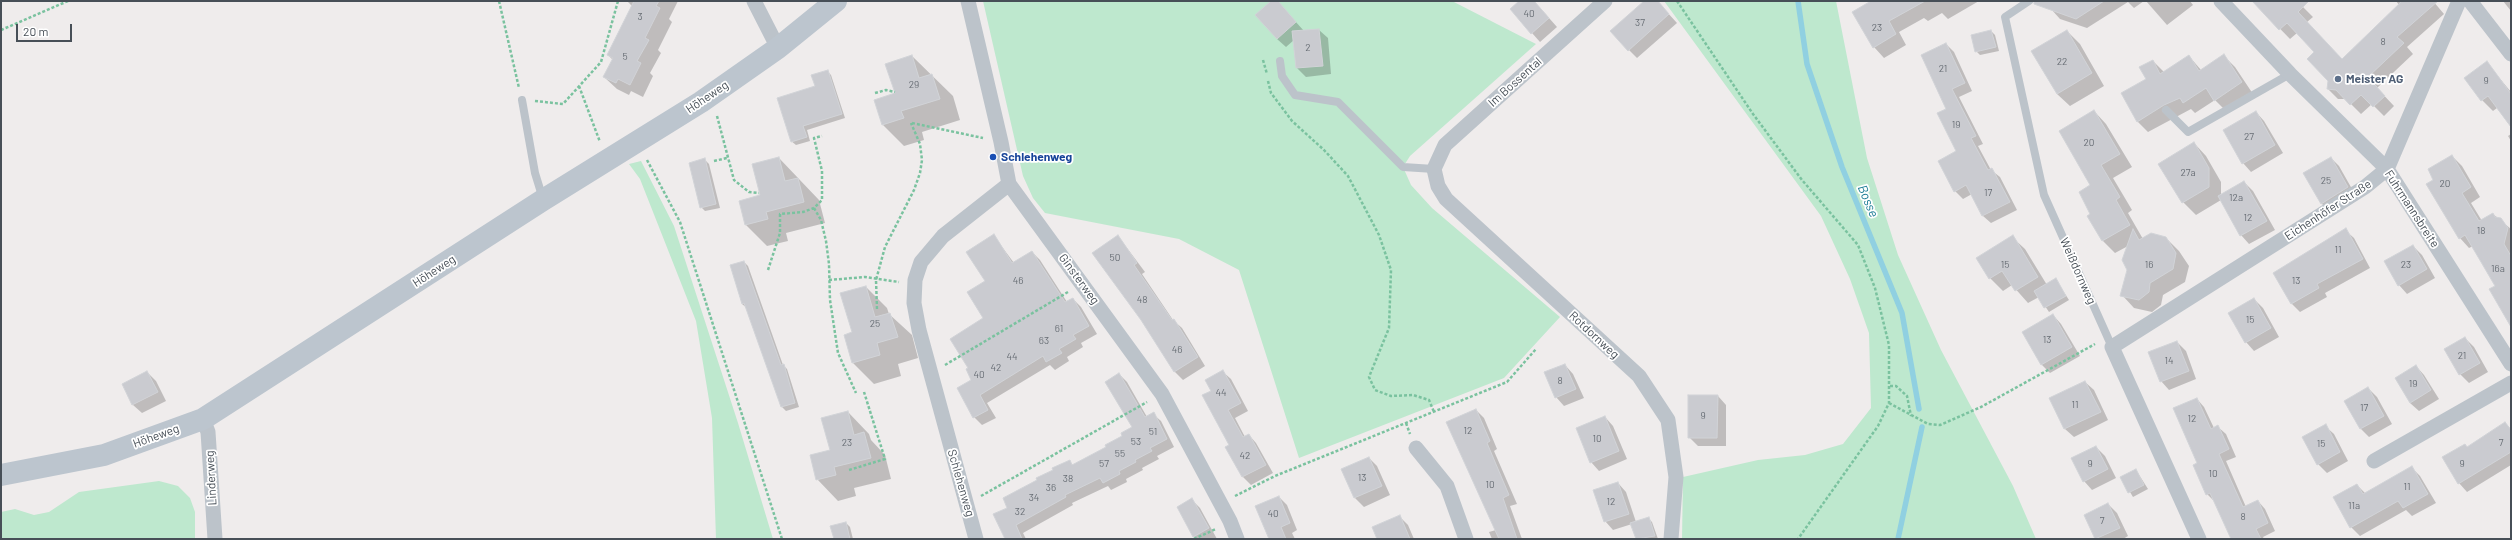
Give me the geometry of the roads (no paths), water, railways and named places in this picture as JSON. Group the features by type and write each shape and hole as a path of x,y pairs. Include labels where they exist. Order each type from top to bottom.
{"street":[{"path":"754,1 778,48"},
{"name":"Höheweg","path":"1,475 104,455 203,419 543,200 712,94 778,48 836,1"},
{"name":"Ginsterweg","path":"968,1 1002,142 1009,184 1162,394 1230,521 1237,539"},
{"name":"Im Bossental","path":"1434,170 1445,145 1605,1"},
{"name":"Fuhrmannsbreite","path":"2221,1 2290,74 2387,169 2511,364"},
{"name":"Eichenhöfer Straße","path":"2112,347 2365,187 2387,169 2459,1"},
{"path":"2470,1 2511,54"},
{"name":"Rotdornweg","path":"1434,170 1438,186 1446,199 1639,376 1668,420 1676,477 1671,539"},
{"name":"Schlehenweg","path":"976,539 968,504 931,374 914,303 915,280 921,262 933,245 1009,184"},
{"name":"Weißdornweg","path":"2112,347 2200,539"},
{"path":"2374,461 2511,383"},
{"name":"Linderweg","path":"203,419 208,432 215,539"},
{"path":"1416,448 1447,486 1466,539"}],"lane":[{"name":"Weißdornweg","path":"2029,1 2005,17 2044,195 2112,347"},
{"path":"1280,61 1282,76 1296,95 1338,102 1403,167 1434,170"},
{"path":"2166,110 2188,132 2290,74"},
{"path":"522,100 535,173 543,200"}],"waterway":[{"name":"Bosse","path":"1798,1 1807,64 1842,167 1902,313 1919,409"},
{"name":"Bosse","path":"1898,539 1922,427"}],"place":[{"name":"Meister AG","path":"2338,79"},
{"name":"Schlehenweg","path":"993,157"}]}
